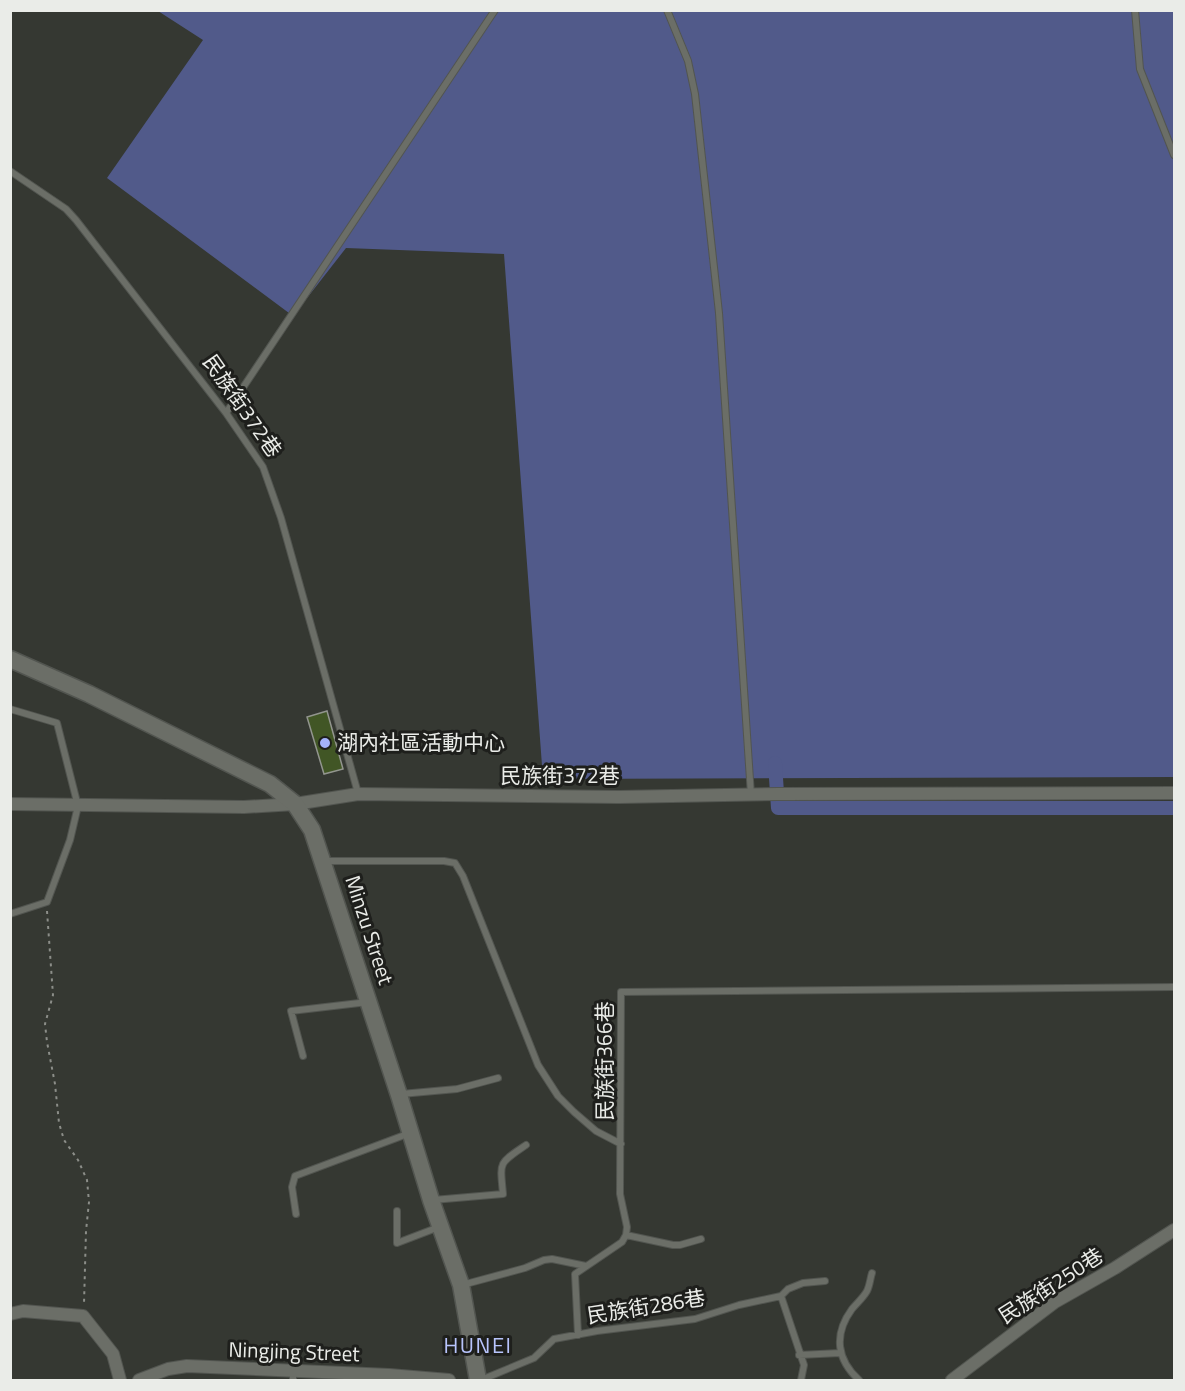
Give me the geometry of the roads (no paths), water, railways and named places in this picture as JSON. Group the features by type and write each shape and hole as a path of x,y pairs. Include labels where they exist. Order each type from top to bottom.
{"street":[{"name":"Minzu Street","path":"10,659 89,694 270,784 295,804 312,830 369,1001 431,1200 461,1285 479,1380"},
{"name":"民族街372巷","path":"10,804 244,807 295,804 358,794 619,797 778,794 1174,794"},
{"name":"民族街250巷","path":"952,1380 1055,1302 1115,1268 1174,1230"},
{"path":"10,1314 23,1311 83,1316 113,1354 120,1380"},
{"name":"Ningjing Street","path":"139,1380 168,1369 187,1366 298,1376 449,1380"}],"lane":[{"path":"226,412 495,10"},
{"path":"667,10 688,61 696,94 719,313 756,795"},
{"path":"1134,10 1140,69 1174,155"},
{"name":"民族街372巷","path":"10,171 66,209 76,220 226,412 263,467 272,490 358,794"},
{"path":"10,709 57,723 78,806 70,840 47,902 10,914"},
{"name":"民族街366巷","path":"323,861 444,861 455,863 463,876 538,1065 558,1096 574,1112 596,1131 621,1144 621,992 1174,987"},
{"path":"303,1056 291,1011 369,1001"},
{"path":"399,1095 457,1089 498,1078"},
{"path":"296,1214 292,1187 295,1176 410,1132"},
{"path":"578,1335 575,1274 622,1242 626,1235 627,1227 620,1194 621,1144"},
{"path":"431,1200 503,1194 501,1167 503,1161 526,1145"},
{"path":"397,1211 397,1243 440,1227"},
{"path":"626,1235 680,1245 701,1239"},
{"path":"461,1285 525,1268 544,1260 552,1259 586,1266"},
{"path":"859,1380 849,1371 840,1353 844,1321 863,1298 872,1273"},
{"name":"民族街286巷","path":"479,1380 534,1358 554,1339 695,1319 739,1305 781,1296 788,1289 803,1283 825,1281"},
{"path":"781,1296 804,1365 801,1380"},
{"path":"799,1355 840,1353"}],"water":[{"path":"158,11 1174,11 1174,777 543,779 504,254 346,248 293,316 107,178 203,40"}],"waterway":[{"path":"775,763 778,808 1174,808"}],"place":[{"name":"湖內社區活動中心","path":"325,743"}],"district":[{"name":"HUNEI","path":"478,1345"}]}
